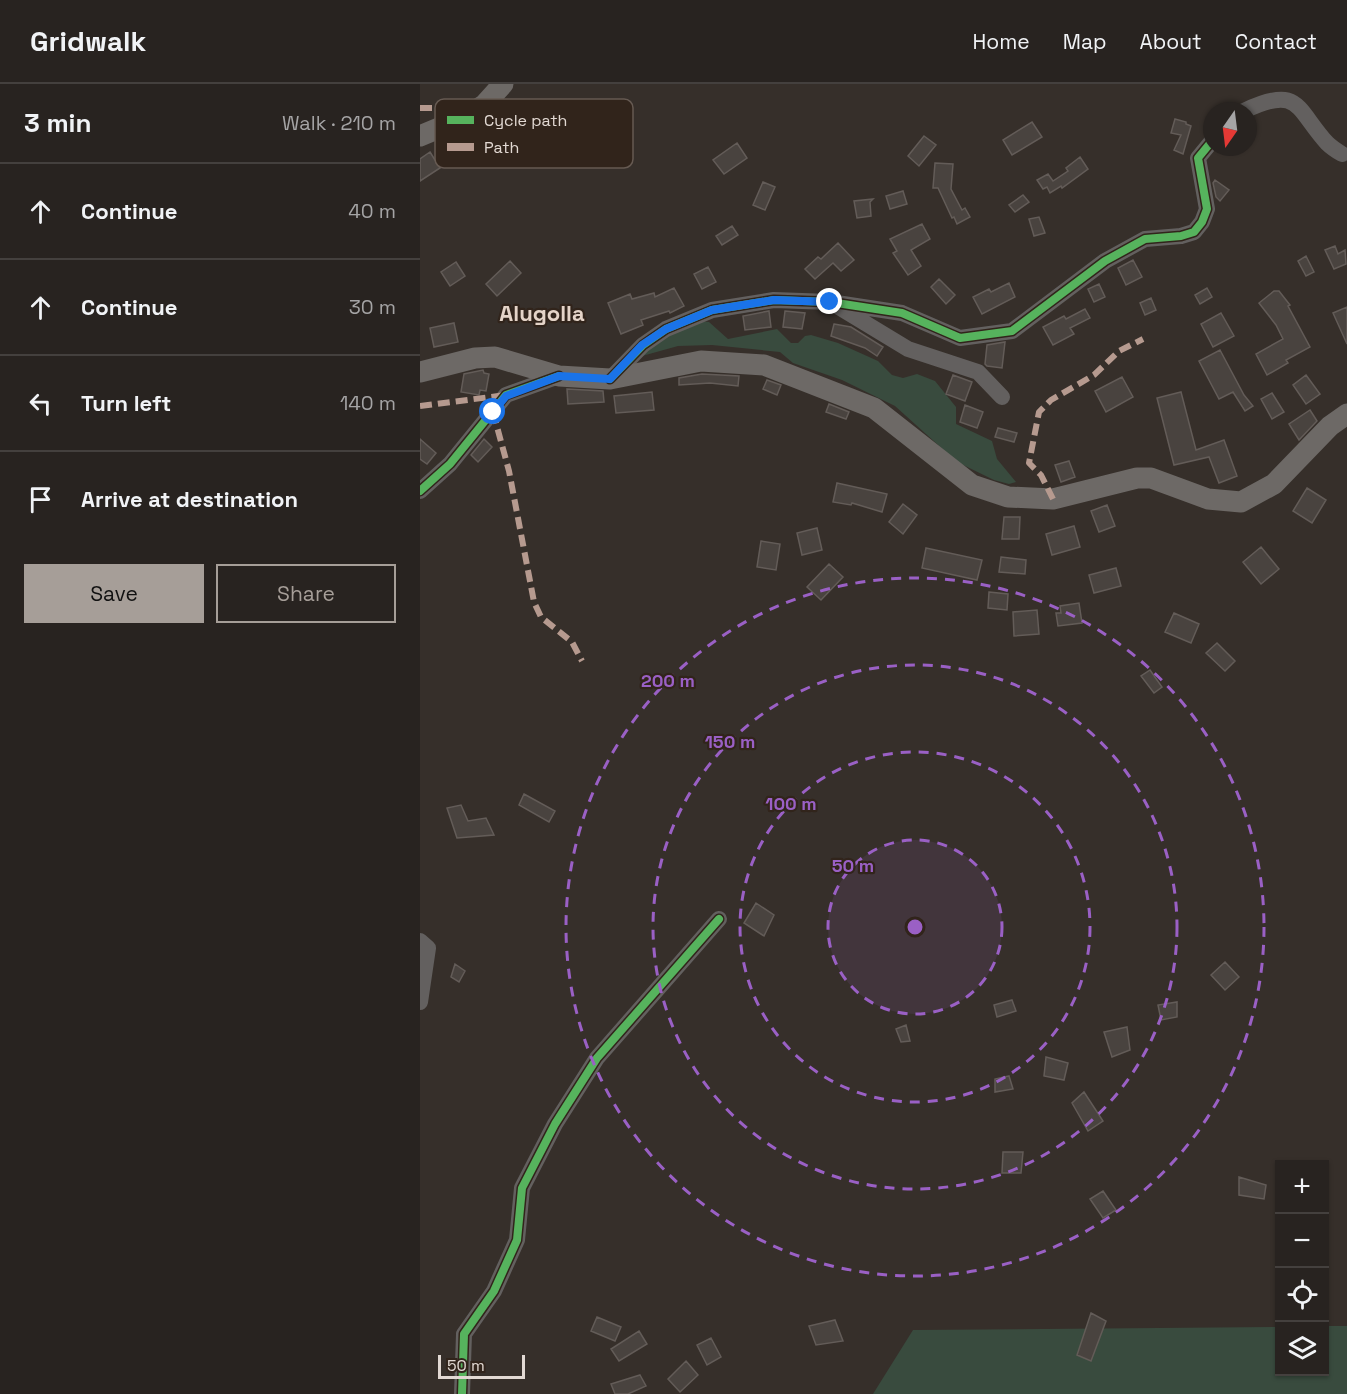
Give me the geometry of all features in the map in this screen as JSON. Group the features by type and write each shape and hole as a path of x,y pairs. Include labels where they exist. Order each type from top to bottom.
{"main road":[{"path":"489,99 502,84"},
{"path":"420,136 435,130"},
{"path":"420,372 475,358 495,357 559,376 610,379 701,361 764,365 874,408 972,485 1008,497 1041,499 1053,499 1137,478 1151,478 1208,499 1241,502 1274,484 1330,426 1347,414"}],"street":[{"path":"1256,102 1278,92 1297,98 1328,143 1342,154"},
{"path":"610,379 642,345 666,329 712,310 774,300 830,302 902,313 960,338 1012,331 1105,261 1145,239 1181,236 1194,232 1202,222 1207,209 1198,158 1203,152"},
{"path":"830,302 908,349 978,372 1002,397"},
{"path":"420,491 450,464 506,396 559,376"},
{"path":"462,1394 464,1334 494,1291 517,1240 522,1188 555,1124 597,1058 719,919"},
{"path":"420,941 428,948 420,1002"}],"green space":[{"path":"699,321 709,322 728,339 777,329 791,343 798,343 805,336 811,335 838,343 878,361 892,375 903,378 917,374 935,381 956,407 956,424 992,441 997,459 1016,482 1009,484 994,480 957,462 895,406 842,380 793,363 780,352 712,345 678,346 642,356 632,355"},
{"path":"1329,1326 1347,1326 1347,1394 873,1394 913,1330 1275,1327 1275,1376 1329,1376"}],"building":[{"path":"1175,119 1191,126 1183,154 1174,150 1181,135 1171,133"},
{"path":"1032,122 1042,137 1012,155 1003,140"},
{"path":"924,136 936,145 919,166 908,156"},
{"path":"737,143 747,158 724,174 713,160"},
{"path":"430,152 435,160 435,168 440,168 420,181 420,159"},
{"path":"1080,157 1088,169 1062,188 1061,186 1050,193 1047,187 1043,189 1037,180 1048,174 1053,181 1068,171 1066,168"},
{"path":"935,163 953,164 951,189 962,210 965,208 970,217 957,224 938,188 933,188"},
{"path":"1215,180 1229,190 1220,201 1216,197 1213,183"},
{"path":"763,182 775,187 765,210 753,205"},
{"path":"903,191 907,204 890,209 886,196"},
{"path":"1023,195 1029,202 1015,212 1009,205"},
{"path":"873,199 870,202 871,216 857,218 854,201"},
{"path":"1039,217 1045,233 1034,236 1029,219"},
{"path":"922,224 930,239 911,250 921,266 908,275 893,253 897,251 890,239"},
{"path":"732,226 738,235 722,245 716,236"},
{"path":"838,243 854,260 841,271 833,263 815,279 805,269 818,257 821,259"},
{"path":"1335,246 1338,254 1345,250 1346,264 1334,269 1325,250"},
{"path":"1306,256 1314,272 1306,276 1298,261"},
{"path":"1133,260 1142,277 1126,285 1118,268"},
{"path":"510,261 521,273 497,296 486,284"},
{"path":"456,262 465,276 450,286 441,272"},
{"path":"708,267 716,282 702,289 694,274"},
{"path":"939,279 955,295 946,304 931,287"},
{"path":"1009,283 1015,297 982,314 973,297 989,289 991,292"},
{"path":"1099,284 1105,297 1094,302 1088,289"},
{"path":"674,288 684,306 670,313 669,311 641,320 643,325 621,334 608,303 630,294 632,299 654,293 655,297"},
{"path":"1207,288 1212,297 1200,304 1195,295"},
{"path":"1274,291 1279,291 1290,305 1288,306 1310,347 1286,360 1288,363 1267,375 1256,354 1283,339 1276,325 1259,303"},
{"path":"1151,298 1156,310 1145,315 1140,303"},
{"path":"1347,307 1347,344 1333,313"},
{"path":"1085,309 1090,318 1070,328 1074,334 1053,345 1043,327 1064,316 1066,319"},
{"path":"769,311 771,327 745,330 743,316"},
{"path":"785,311 805,313 802,329 783,327"},
{"path":"1221,313 1234,336 1213,347 1201,324"},
{"path":"454,323 458,342 434,347 430,328"},
{"path":"834,324 851,327 883,347 877,356 865,348 831,336"},
{"path":"1005,342 1002,368 987,366 985,364 987,345"},
{"path":"1220,350 1244,395 1253,406 1245,411 1233,392 1219,399 1199,361"},
{"path":"483,370 484,373 489,374 486,391 480,390 479,395 461,392 464,374"},
{"path":"702,374 739,376 738,386 710,383 679,385 679,378"},
{"path":"953,375 972,382 965,401 946,394"},
{"path":"1306,375 1320,394 1306,404 1293,385"},
{"path":"1122,377 1133,397 1106,412 1095,391"},
{"path":"767,380 781,385 777,395 763,389"},
{"path":"567,389 603,391 604,402 568,404"},
{"path":"652,392 654,410 616,413 614,396"},
{"path":"1181,392 1196,450 1224,440 1237,476 1219,483 1209,457 1174,465 1157,398"},
{"path":"1272,393 1284,412 1272,419 1261,399"},
{"path":"829,404 849,412 846,419 826,412"},
{"path":"965,405 983,412 977,428 960,422"},
{"path":"1310,410 1317,421 1299,440 1289,424"},
{"path":"998,428 1017,433 1014,442 995,437"},
{"path":"420,439 436,453 427,464 420,459"},
{"path":"484,439 492,447 478,462 471,455"},
{"path":"1069,461 1075,477 1061,482 1055,465"},
{"path":"837,483 887,494 882,512 852,503 851,505 833,502"},
{"path":"1307,488 1326,500 1312,523 1293,511"},
{"path":"903,504 917,515 903,534 889,522"},
{"path":"1107,505 1115,526 1099,532 1091,511"},
{"path":"1004,517 1020,517 1019,539 1002,539"},
{"path":"1074,526 1080,547 1052,555 1046,534"},
{"path":"817,528 822,550 802,555 797,533"},
{"path":"761,541 780,544 776,570 757,567"},
{"path":"1261,547 1279,569 1261,584 1243,562"},
{"path":"926,548 982,560 977,580 922,568"},
{"path":"1001,557 1026,560 1025,574 999,572"},
{"path":"829,564 843,577 821,600 807,587"},
{"path":"1116,568 1121,586 1094,593 1089,575"},
{"path":"989,592 1008,594 1007,610 988,608"},
{"path":"1079,603 1082,623 1058,626 1056,613 1061,613 1060,606"},
{"path":"1037,610 1039,634 1014,636 1013,612"},
{"path":"1174,613 1199,624 1191,643 1165,632"},
{"path":"1217,643 1235,661 1225,671 1206,653"},
{"path":"1150,670 1162,687 1154,693 1141,676"},
{"path":"524,794 555,811 549,822 519,805"},
{"path":"461,805 468,821 486,818 494,835 457,838 447,808"},
{"path":"756,903 774,915 764,936 744,923"},
{"path":"1225,962 1239,977 1225,990 1211,975"},
{"path":"455,964 465,971 459,982 451,977"},
{"path":"1012,1000 1016,1011 997,1017 994,1005"},
{"path":"1177,1002 1177,1017 1161,1020 1158,1005"},
{"path":"906,1025 910,1041 901,1042 896,1029"},
{"path":"1127,1027 1130,1050 1112,1057 1104,1032"},
{"path":"1046,1057 1068,1063 1064,1080 1044,1076"},
{"path":"1009,1076 1013,1089 995,1092 995,1079"},
{"path":"1084,1092 1103,1121 1088,1131 1072,1103"},
{"path":"1003,1152 1023,1152 1021,1173 1002,1173"},
{"path":"1239,1177 1266,1185 1264,1199 1239,1195"},
{"path":"1103,1191 1116,1210 1103,1218 1090,1199"},
{"path":"1091,1313 1106,1321 1091,1361 1077,1355"},
{"path":"597,1317 621,1327 615,1341 591,1331"},
{"path":"835,1320 843,1341 816,1345 809,1326"},
{"path":"639,1331 647,1344 619,1361 611,1349"},
{"path":"711,1338 721,1357 707,1365 697,1345"},
{"path":"686,1361 698,1375 680,1392 668,1379"},
{"path":"640,1375 646,1386 628,1394 615,1394 611,1384"}],"marked path":[{"path":"420,108 435,108"},
{"path":"1053,499 1041,475 1029,463 1039,412 1051,400 1094,375 1119,351 1143,339"},
{"path":"420,406 506,395"},
{"path":"493,412 509,471 534,602 541,617 572,642 582,661"}],"cycle path":[{"path":"610,379 643,345 666,329 712,310 774,300 830,302 902,313 960,338 1012,331 1105,261 1145,239 1181,236 1194,232 1202,222 1207,209 1198,158 1203,152"},
{"path":"420,491 450,464 506,395 559,376"},
{"path":"462,1394 464,1334 494,1291 517,1240 522,1188 555,1124 597,1058 719,919"}],"district":[{"name":"Alugolla","path":"542,313"}],"route":[{"path":"493,412 506,396 559,376 610,379 642,345 666,329 712,310 774,300 830,302"}]}
